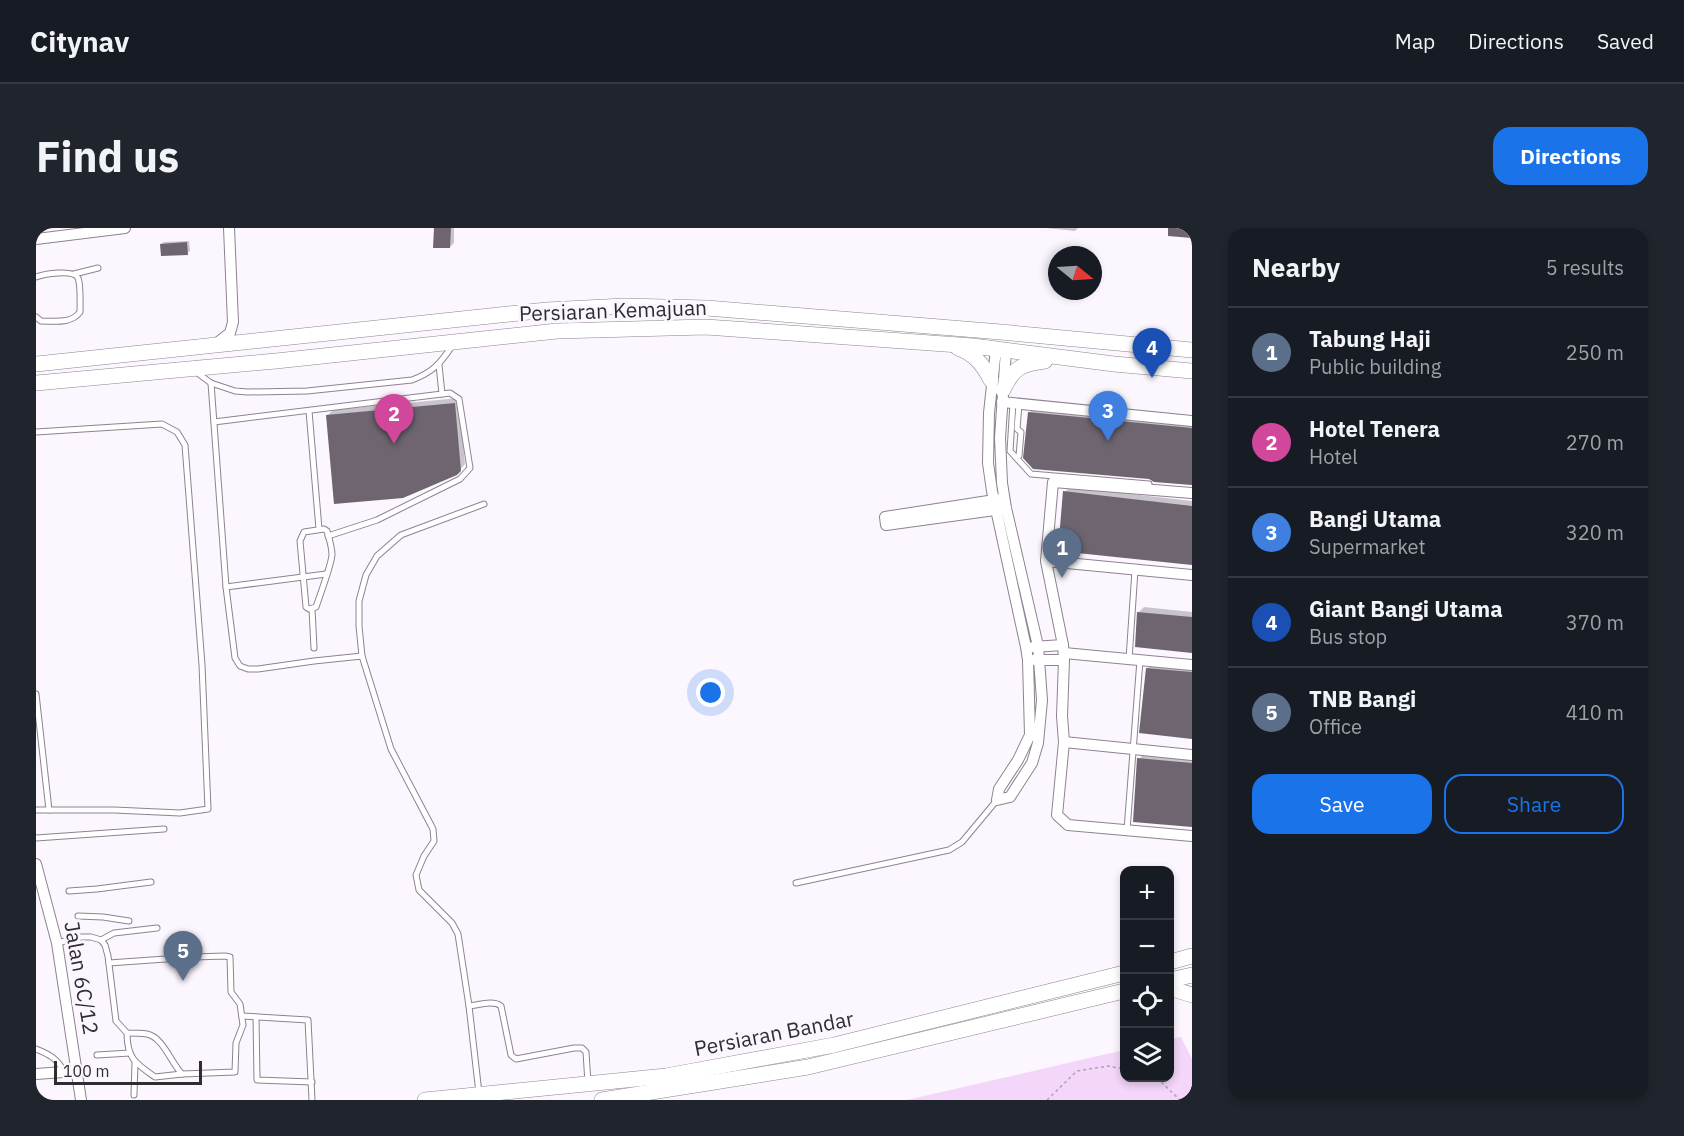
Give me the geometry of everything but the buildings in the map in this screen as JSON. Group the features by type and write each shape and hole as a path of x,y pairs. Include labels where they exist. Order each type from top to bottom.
{"main road":[{"name":"Persiaran Kemajuan","path":"36,364 547,310 624,306 707,308 1192,350"},
{"path":"890,323 916,331 991,339 1001,348 1022,341 1068,346 1084,340"},
{"name":"Persiaran Kemajuan","path":"36,383 557,331 706,327 1001,348 1114,364 1192,371"},
{"path":"948,344 965,350 979,360 1006,396"},
{"path":"1006,396 1012,374 1022,365 1066,358"},
{"path":"1174,961 1192,956"},
{"path":"1174,970 1192,966"},
{"name":"Persiaran Bandar","path":"425,1100 666,1076 834,1045 1121,974"},
{"path":"1174,979 1192,975"},
{"path":"1101,979 1120,978"},
{"path":"1174,989 1192,995"},
{"name":"Persiaran Bandar","path":"602,1100 808,1067 1120,992"}],"street":[{"path":"36,239 125,228"},
{"path":"215,345 230,333 233,322 229,228"},
{"path":"233,322 244,335 259,341"},
{"path":"1001,348 1010,426 1001,464 1000,504 1028,660 1030,735 1018,760 999,789 997,800 1010,798 1032,763 1038,743 1042,700 1038,646 1000,504 988,463 988,437 1006,396"},
{"path":"1006,396 1192,421"},
{"path":"1192,490 1053,482 1046,561 1064,652 1062,716 1064,742 1057,814 1068,825 1192,836"},
{"path":"1000,504 886,525 885,517 1000,504"},
{"path":"1046,561 1192,575"},
{"path":"1026,647 1038,646 1064,652 1192,665"},
{"path":"1028,660 1040,660 1064,652"},
{"path":"1064,742 1192,755"},
{"name":"Jalan 6C/12","path":"36,864 57,943 81,1100"},
{"path":"36,1074 77,1071"}],"lane":[{"path":"36,277 74,274 98,268"},
{"path":"36,317 41,321 76,318 80,312 78,279 74,274"},
{"path":"190,369 211,383 236,391 307,391 412,380 439,365 455,342"},
{"path":"439,365 442,394"},
{"path":"211,383 226,587 235,658 240,666 258,669 362,656"},
{"path":"214,422 450,393 459,399 470,468 460,479 388,515 328,536"},
{"path":"1006,396 1010,426 1010,451 1031,474 1192,490"},
{"path":"309,411 319,529"},
{"path":"36,432 162,424 177,432 185,445 202,665 208,809 180,813 36,810"},
{"path":"1010,426 1021,432 1017,458"},
{"path":"479,1094 458,934 453,922 419,890 416,875 434,841 433,829 391,749 362,656 358,626 359,601 366,575 377,556 401,535 484,504"},
{"path":"312,609 306,607 300,541 304,532 319,529 327,531 332,552 331,562 317,604 312,609 314,648"},
{"path":"1126,830 1133,749 1136,570"},
{"path":"226,587 326,574"},
{"path":"36,694 49,810"},
{"path":"796,883 949,850 962,842 997,800"},
{"path":"36,838 164,829"},
{"path":"69,891 97,890 151,882"},
{"path":"78,916 129,921"},
{"path":"57,943 81,937 101,940 114,933 157,928"},
{"path":"101,940 105,945 109,963 116,1021 127,1033 127,1044 135,1062 155,1077 235,1072 236,1043 243,1025 240,1004 231,992 230,957 109,963"},
{"path":"469,1006 492,1003 501,1006 513,1058 582,1048 586,1052 588,1085"},
{"path":"242,1016 308,1020 312,1100"},
{"path":"256,1017 257,1080 312,1082"},
{"path":"127,1033 149,1034 166,1049 176,1068 182,1074"},
{"path":"36,1049 57,1060 64,1072"},
{"path":"97,1055 130,1053"},
{"path":"134,1095 135,1062"}],"path":[{"path":"1047,1100 1077,1071 1107,1066 1120,1068"},
{"path":"1162,1082 1180,1100"}],"shaded area":[{"path":"1181,1037 1192,1059 1192,1100 907,1100 1120,1051 1120,1082 1174,1082 1174,1038"}],"place":[{"name":"Giant Bangi Utama","path":"1152,378"},
{"name":"Bangi Utama","path":"1108,441"},
{"name":"Hotel Tenera","path":"394,444"},
{"name":"Tabung Haji","path":"1062,578"},
{"name":"TNB Bangi","path":"183,981"}]}
